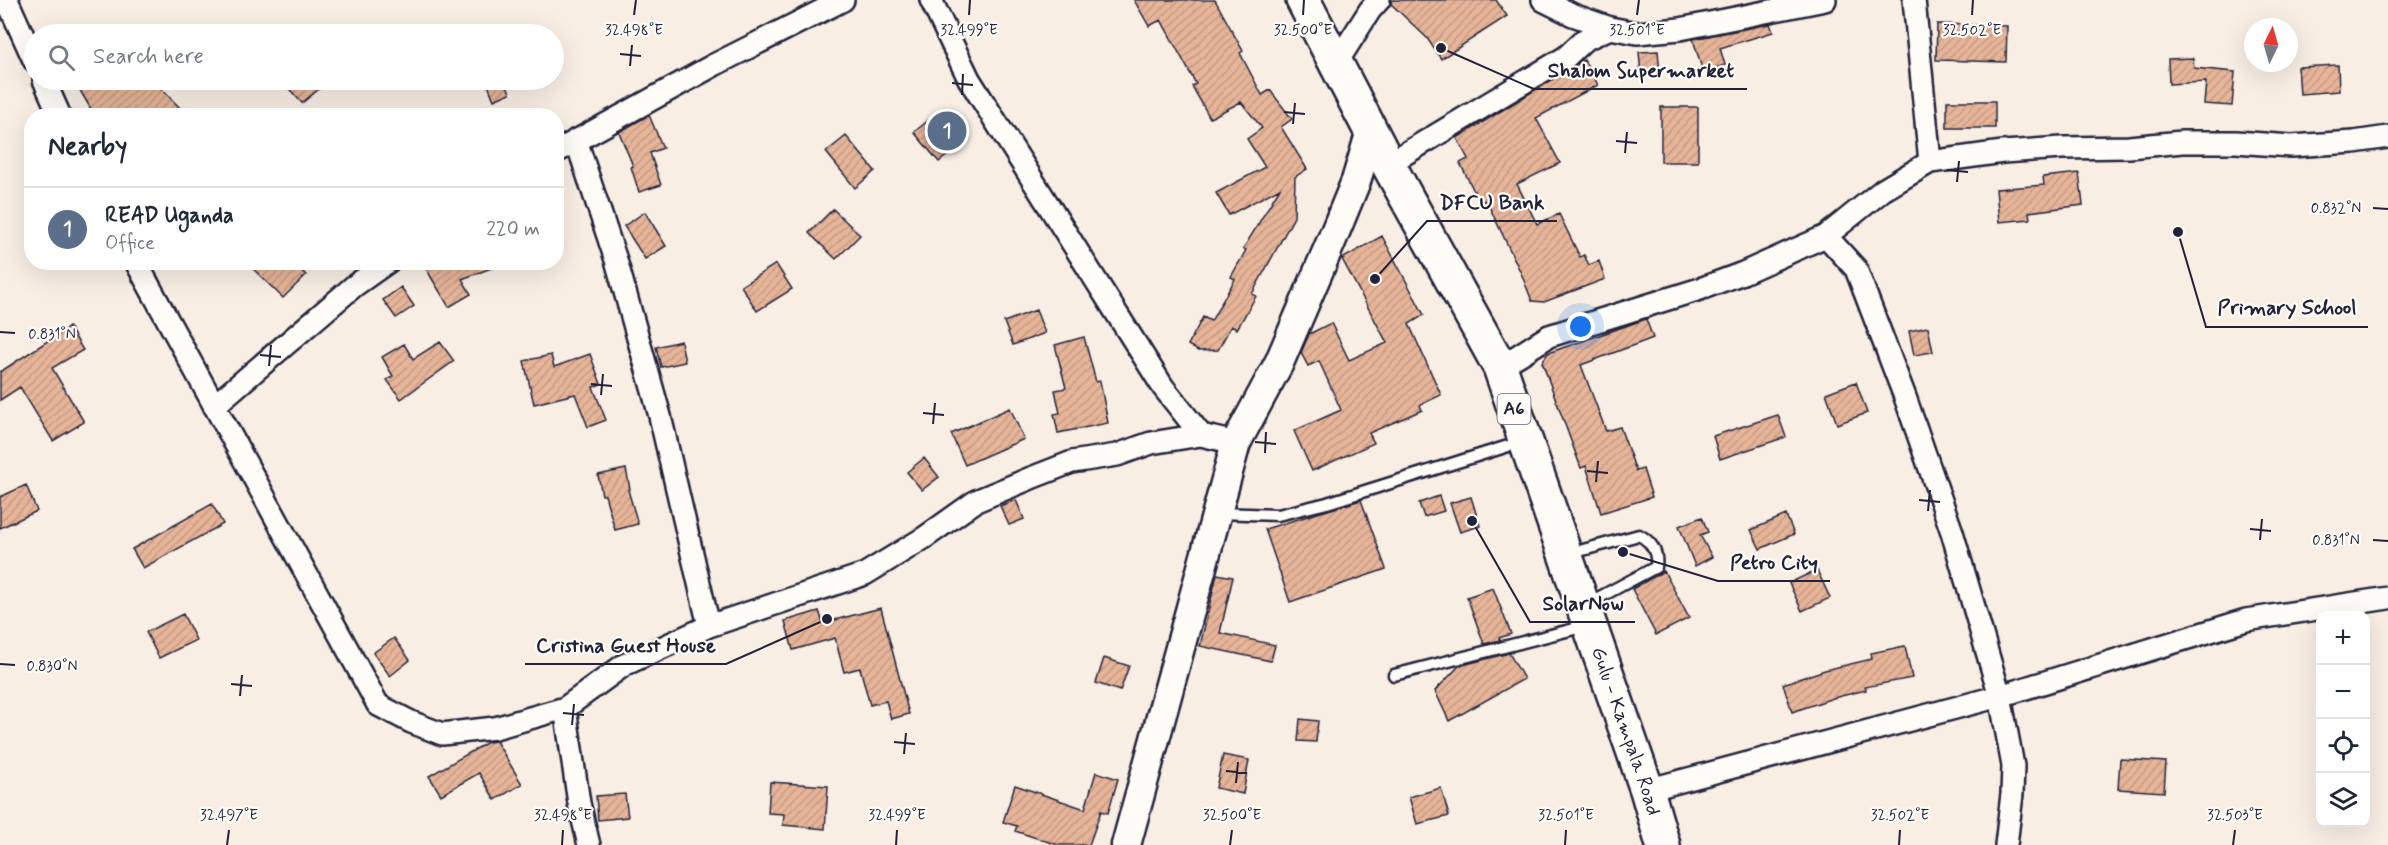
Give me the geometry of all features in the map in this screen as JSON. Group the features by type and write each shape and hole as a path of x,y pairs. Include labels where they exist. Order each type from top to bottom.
{"main road":[{"name":"Gulu - Kampala Road","path":"1303,0 1388,164 1500,367 1647,790 1662,845"}],"street":[{"path":"7,0 24,38"},
{"path":"564,147 714,65 843,0"},
{"path":"931,0 975,89 1163,387 1201,435"},
{"path":"1336,62 1379,0"},
{"path":"1543,0 1573,15 1610,28 1637,33 1680,29 1825,0"},
{"path":"1914,0 1930,162"},
{"path":"1388,164 1557,63 1584,40 1610,28"},
{"path":"48,90 56,108"},
{"path":"1126,845 1236,443 1278,363 1331,242 1356,181 1371,131"},
{"path":"1500,367 1549,336 1700,290 1826,236 1883,190 1930,162 2003,152 2050,149 2130,147 2193,142 2291,146 2354,142 2388,137"},
{"path":"576,140 616,260 660,416 709,626"},
{"path":"1826,236 1856,269 1952,532 2000,696 2013,766 2006,845"},
{"path":"140,270 378,705 411,722 442,734 495,728 565,708 624,665 709,626 866,574 924,538 976,501 1072,462 1117,455 1151,443 1201,435 1236,443"},
{"path":"214,406 354,286 377,270"},
{"path":"1647,790 2000,696 2246,620 2388,598"},
{"path":"565,708 579,802 589,845"}],"lane":[{"path":"1217,513 1278,515 1317,506 1525,441"},
{"path":"1394,675 1586,616 1656,567 1658,556 1649,541 1639,535 1565,555"}],"building":[{"path":"1134,0 1215,0 1243,51 1240,53 1262,95 1270,90 1292,119 1281,127 1307,169 1295,177 1294,217 1252,294 1256,296 1237,329 1231,326 1218,350 1198,351 1188,345 1203,317 1211,321 1235,279 1231,277 1246,250 1243,249 1280,188 1229,215 1216,193 1265,167 1247,139 1262,128 1241,102 1210,118 1192,86 1196,84 1161,20 1149,26"},
{"path":"1391,0 1496,0 1507,16 1441,59 1427,38 1391,4"},
{"path":"1770,24 1773,32 1720,48 1725,65 1703,72 1693,39"},
{"path":"1937,24 2007,26 2006,62 1936,60"},
{"path":"1658,51 1660,73 1641,74 1639,52"},
{"path":"2193,58 2194,68 2235,72 2232,106 2204,104 2206,82 2169,84 2168,59"},
{"path":"1584,60 1598,85 1536,118 1560,163 1517,184 1537,224 1559,214 1580,257 1584,255 1589,265 1599,261 1605,279 1544,302 1532,301 1486,200 1480,203 1460,163 1468,159 1457,138"},
{"path":"2338,65 2339,91 2300,94 2298,67"},
{"path":"80,90 163,90 180,108 90,108"},
{"path":"290,90 318,90 302,103"},
{"path":"490,90 509,90 510,93 494,100"},
{"path":"1947,101 1995,101 1995,128 1947,128"},
{"path":"1661,107 1698,107 1698,162 1661,162"},
{"path":"944,108 969,138 939,162 914,132"},
{"path":"649,115 663,148 650,153 661,185 639,192 631,167 633,166 619,132"},
{"path":"846,136 875,171 855,188 826,152"},
{"path":"2079,173 2083,205 2029,212 2030,219 1999,222 1996,189 2044,185 2043,177"},
{"path":"833,209 860,235 836,259 809,233"},
{"path":"645,212 666,246 645,259 624,226"},
{"path":"1382,236 1424,315 1409,324 1441,395 1420,405 1422,410 1369,433 1374,443 1312,471 1294,431 1341,410 1319,361 1308,366 1301,353 1309,334 1331,323 1349,360 1387,343 1342,259"},
{"path":"776,264 792,289 757,311 741,286"},
{"path":"254,270 301,270 306,275 283,298"},
{"path":"427,270 486,270 462,279 471,294 449,307"},
{"path":"401,287 414,306 396,318 383,300"},
{"path":"1036,310 1045,333 1013,345 1004,322"},
{"path":"1646,319 1653,338 1581,365 1606,431 1620,427 1636,471 1643,469 1652,497 1601,513 1586,466 1581,468 1542,362 1548,353"},
{"path":"69,327 83,350 52,368 84,422 53,441 20,387 0,400 0,372"},
{"path":"1928,327 1933,352 1914,355 1909,331"},
{"path":"1084,337 1096,382 1100,381 1108,423 1058,433 1054,414 1060,413 1055,390 1066,388 1055,345"},
{"path":"681,341 685,362 661,367 656,347"},
{"path":"440,342 454,361 401,399 387,380 393,376 382,357 404,344 413,359"},
{"path":"590,354 601,384 593,387 606,420 588,427 575,394 534,404 524,361 551,355 554,367"},
{"path":"1856,382 1867,413 1837,424 1826,393"},
{"path":"1010,408 1024,439 965,465 951,434"},
{"path":"1778,415 1786,437 1720,459 1713,436"},
{"path":"924,458 939,477 922,490 907,472"},
{"path":"626,469 630,489 628,490 638,524 615,530 605,495 602,495 598,475"},
{"path":"26,485 37,511 0,528 0,497"},
{"path":"1439,496 1444,511 1424,517 1419,503"},
{"path":"1471,497 1480,526 1460,532 1450,503"},
{"path":"1016,500 1024,519 1009,525 1000,506"},
{"path":"1361,500 1386,569 1290,602 1265,529"},
{"path":"212,504 223,524 143,568 132,549"},
{"path":"1786,515 1794,534 1760,549 1751,530"},
{"path":"1702,517 1708,532 1700,535 1712,557 1695,566 1679,526"},
{"path":"1817,570 1830,598 1802,611 1789,583"},
{"path":"1664,571 1689,618 1656,635 1632,589"},
{"path":"1217,574 1233,577 1220,633 1275,645 1271,661 1200,646"},
{"path":"1493,588 1511,634 1499,638 1500,640 1484,644 1467,597"},
{"path":"881,608 909,714 891,719 886,701 870,705 860,668 844,672 835,638 793,650 785,621 819,611 823,623"},
{"path":"183,614 196,640 159,658 146,632"},
{"path":"394,638 410,660 390,676 373,653"},
{"path":"1905,646 1912,678 1865,687 1866,690 1792,712 1783,684 1825,670 1872,659 1871,653"},
{"path":"1509,653 1524,679 1449,721 1435,691 1459,666"},
{"path":"1104,658 1129,666 1120,691 1096,683"},
{"path":"1300,719 1318,721 1316,742 1298,741"},
{"path":"496,741 522,784 495,800 479,773 441,795 429,776 488,742"},
{"path":"1223,755 1249,760 1243,794 1216,788"},
{"path":"2120,759 2166,762 2164,792 2118,789"},
{"path":"1096,772 1118,779 1108,813 1101,811 1089,845 1058,845 1015,831 1017,826 1003,822 1015,785 1085,809"},
{"path":"770,782 828,786 825,829 783,825 784,814 768,813"},
{"path":"1441,788 1449,816 1417,824 1409,797"},
{"path":"625,794 628,817 598,820 596,796"}],"place":[{"name":"Shalom Supermarket","path":"1441,48"},
{"name":"READ Uganda","path":"947,131"},
{"name":"Primary School","path":"2178,232"},
{"name":"DFCU Bank","path":"1375,279"},
{"name":"SolarNow","path":"1472,521"},
{"name":"Petro City","path":"1623,552"},
{"name":"Cristina Guest House","path":"827,619"}]}
